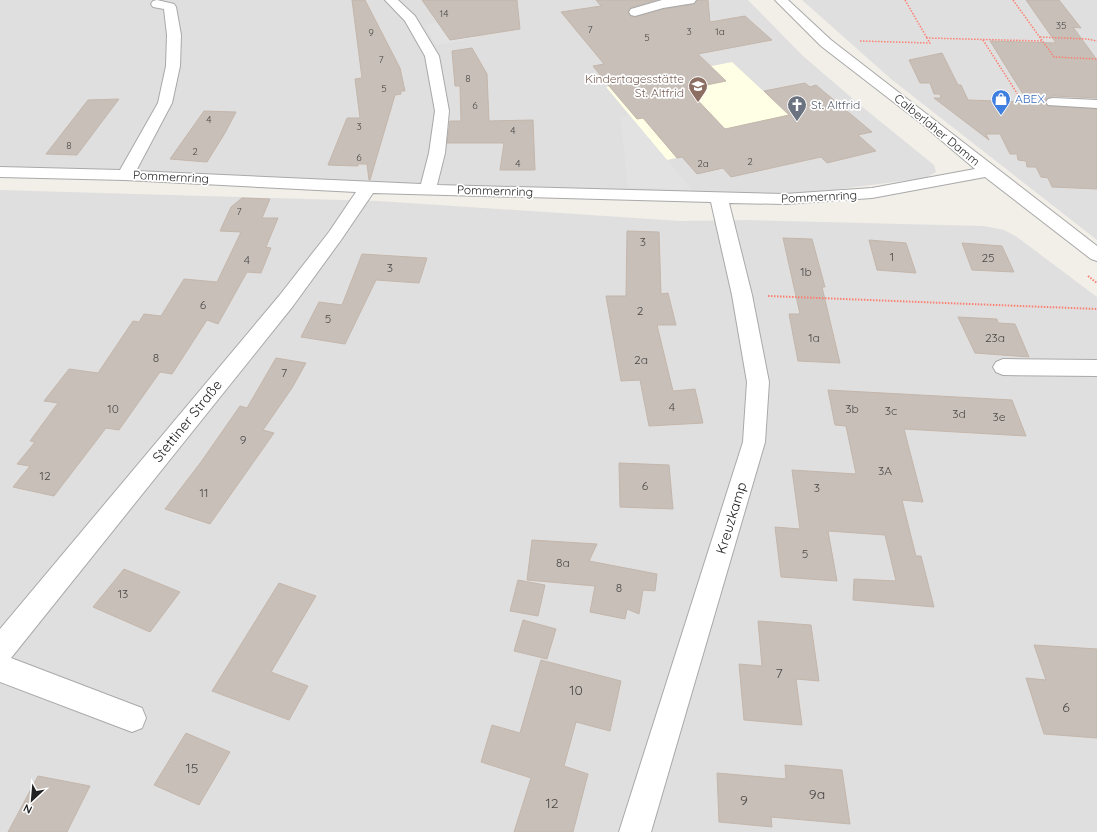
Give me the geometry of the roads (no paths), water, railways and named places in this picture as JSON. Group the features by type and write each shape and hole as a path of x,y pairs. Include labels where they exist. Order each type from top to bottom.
{"street":[{"path":"392,0 425,35 432,56 442,111 436,153 428,189"},
{"path":"635,12 662,4 690,0"},
{"name":"Calberlaher Damm","path":"781,0 826,43 1097,255"},
{"path":"125,175 165,103 174,66 174,35 170,7 158,4"},
{"path":"1053,102 1097,104"},
{"name":"Pommernring","path":"0,172 125,175 368,188 661,193 719,198 785,199 872,193 988,171"},
{"name":"Stettiner Straße","path":"0,650 286,301 368,188"},
{"name":"Kreuzkamp","path":"635,832 754,442 758,382 742,295 719,198"},
{"path":"1003,367 1097,368"},
{"path":"0,668 132,718"}],"place":[{"name":"Kindertagesstätte St. Altfrid","path":"698,103"},
{"name":"ABEX","path":"1001,116"},
{"name":"St. Altfrid","path":"797,122"}]}
